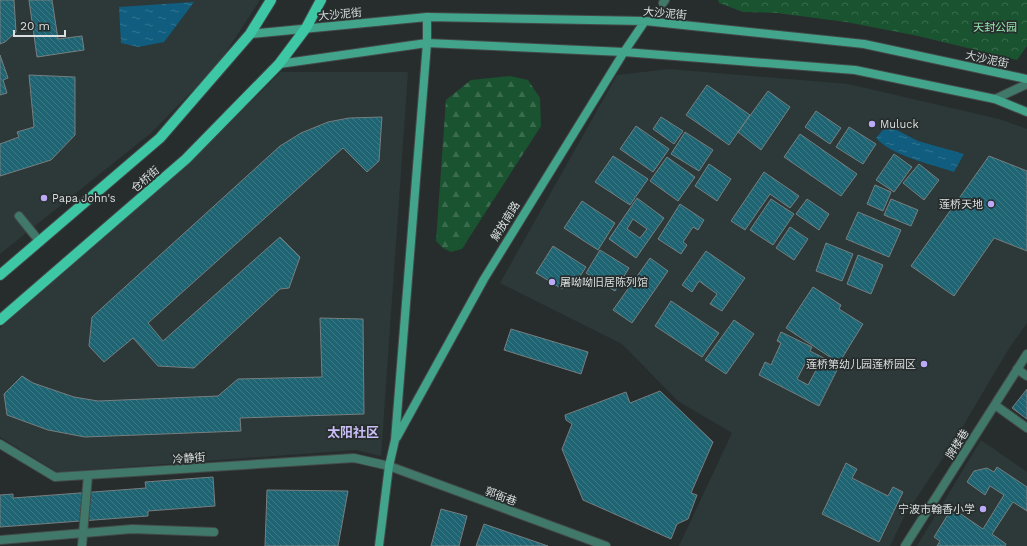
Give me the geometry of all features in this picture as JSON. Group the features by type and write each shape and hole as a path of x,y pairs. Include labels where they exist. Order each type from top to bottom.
{"main road":[{"path":"250,34 270,0"},
{"path":"279,64 306,28 321,0"},
{"name":"大沙泥街","path":"250,34 427,17 645,21 864,44 1027,78"},
{"name":"解放南路","path":"379,546 389,466 395,440 427,43 427,17"},
{"name":"解放南路","path":"395,440 484,279 624,52 645,21"},
{"name":"仓桥街","path":"0,275 160,138 250,34"},
{"path":"279,64 427,43 624,52 855,70 995,99 1027,112"},
{"name":"仓桥街","path":"0,320 186,159 279,64"}],"street":[{"path":"995,99 1027,84"},
{"path":"19,216 40,242"},
{"name":"牌楼巷","path":"906,546 1027,354"},
{"path":"1017,369 1027,376"},
{"path":"995,405 1027,428"},
{"name":"冷静街","path":"0,444 55,477 354,458 389,466"},
{"name":"郭衙巷","path":"389,466 606,546"},
{"path":"82,546 88,475"},
{"path":"0,540 132,529 214,532"}],"shaded area":[{"path":"0,0 260,0 217,66 151,133 0,254"},
{"path":"669,69 848,84 999,119 1027,129 1027,323 1008,350 953,443 904,517 890,546 679,546 732,433 678,401 622,344 500,283 617,75"},
{"path":"281,72 408,72 381,456 356,450 57,472 0,437 0,328 189,163"},
{"name":"宁波市翰香小学","path":"981,440 1027,472 1027,546 917,546"}],"green space":[{"name":"天封公园","path":"718,0 1027,0 1027,46 1017,60 918,36 846,22 777,13 743,12 719,3"},
{"path":"510,76 528,80 540,98 541,126 462,249 451,252 443,248 436,241 446,100 471,80"}],"water":[{"path":"194,2 164,42 138,47 121,43 119,7"},
{"path":"887,125 918,141 964,154 954,172 912,159 892,150 876,138"}],"building":[{"path":"0,0 14,0 16,32 5,42 0,44"},
{"path":"29,0 52,0 58,39 82,36 84,50 37,57"},
{"path":"0,55 8,78 3,80 7,93 0,95"},
{"path":"29,75 75,77 75,135 51,160 0,176 0,144 19,137 17,132 34,127"},
{"path":"707,85 750,115 729,145 686,115"},
{"path":"768,91 790,107 761,150 738,132"},
{"path":"816,111 841,128 830,144 805,127"},
{"path":"382,117 379,161 367,172 343,148 148,323 163,341 280,237 300,257 289,288 280,289 194,368 158,366 133,338 104,362 89,346 92,317 280,146 301,133 328,122 349,118"},
{"path":"661,117 683,131 674,144 653,129"},
{"path":"636,126 669,149 653,172 620,149"},
{"path":"849,127 876,144 863,164 836,147"},
{"path":"685,132 713,150 699,171 671,154"},
{"path":"800,134 857,174 841,196 784,157"},
{"path":"894,154 912,167 894,192 876,180"},
{"path":"613,156 648,179 630,205 595,182"},
{"name":"莲桥天地","path":"989,156 1027,171 1027,251 994,238 954,296 911,266"},
{"path":"667,157 695,177 678,201 650,181"},
{"path":"709,164 731,179 717,201 695,186"},
{"path":"919,164 939,180 924,200 903,183"},
{"path":"764,172 799,196 790,208 770,194 745,230 731,221"},
{"path":"875,185 891,192 883,211 867,204"},
{"path":"637,198 664,218 636,258 609,239","holes":["633,219 647,229 640,238 627,229"]},
{"path":"771,199 794,214 773,245 750,230"},
{"path":"807,199 829,214 819,230 796,214"},
{"path":"891,199 918,210 911,226 884,215"},
{"path":"582,201 615,223 598,250 564,228"},
{"path":"680,204 704,220 698,230 693,227 683,242 687,245 681,254 658,239"},
{"path":"858,212 901,230 889,257 846,239"},
{"path":"790,227 808,239 794,260 776,248"},
{"path":"826,243 853,254 842,281 816,271"},
{"path":"553,246 586,267 577,281 570,277 562,289 536,273"},
{"path":"600,250 629,268 615,291 586,273"},
{"path":"706,251 745,278 722,311 710,304 717,294 699,281 692,292 682,285"},
{"path":"858,255 883,265 871,294 847,284"},
{"path":"650,258 668,271 632,323 613,310"},
{"path":"813,287 841,305 839,309 863,324 839,363 786,328"},
{"path":"671,301 719,333 702,357 655,326"},
{"path":"320,318 363,319 364,414 240,418 241,431 85,437 48,430 7,415 4,394 22,376 33,383 74,397 98,401 218,396 238,379 322,377"},
{"path":"734,320 754,334 726,374 705,360"},
{"path":"511,329 588,352 581,374 504,350"},
{"path":"781,332 812,347 810,351 839,366 819,406 759,375 765,362 771,365 781,343 777,341","holes":["808,358 820,363 808,385 797,379"]},
{"path":"1027,389 1027,419 1012,408"},
{"path":"660,391 713,442 691,493 697,495 688,519 677,524 671,539 583,500 562,449 572,424 566,420 565,415 626,392 630,403"},
{"path":"846,463 857,469 852,478 888,496 893,487 903,492 879,542 822,514"},
{"path":"997,467 1027,487 1027,511 1013,502 992,534 1006,544 1005,546 937,546 940,541 934,537 952,508 983,529 1004,495 990,486 985,495 967,482 974,471 987,468 994,472"},
{"path":"213,477 215,506 148,511 148,516 0,527 0,495 13,494 13,498 146,488 145,482"},
{"path":"267,490 348,491 338,546 265,546"},
{"path":"441,509 467,516 459,546 431,546"},
{"path":"484,524 548,546 476,546"}],"place":[{"name":"Muluck","path":"872,124"},
{"name":"Papa John's","path":"44,198"},
{"name":"莲桥天地","path":"991,204"},
{"name":"屠呦呦旧居陈列馆","path":"552,282"},
{"name":"莲桥第幼儿园莲桥园区","path":"924,364"},
{"name":"宁波市翰香小学","path":"983,509"}],"district":[{"name":"太阳社区","path":"353,432"}]}
